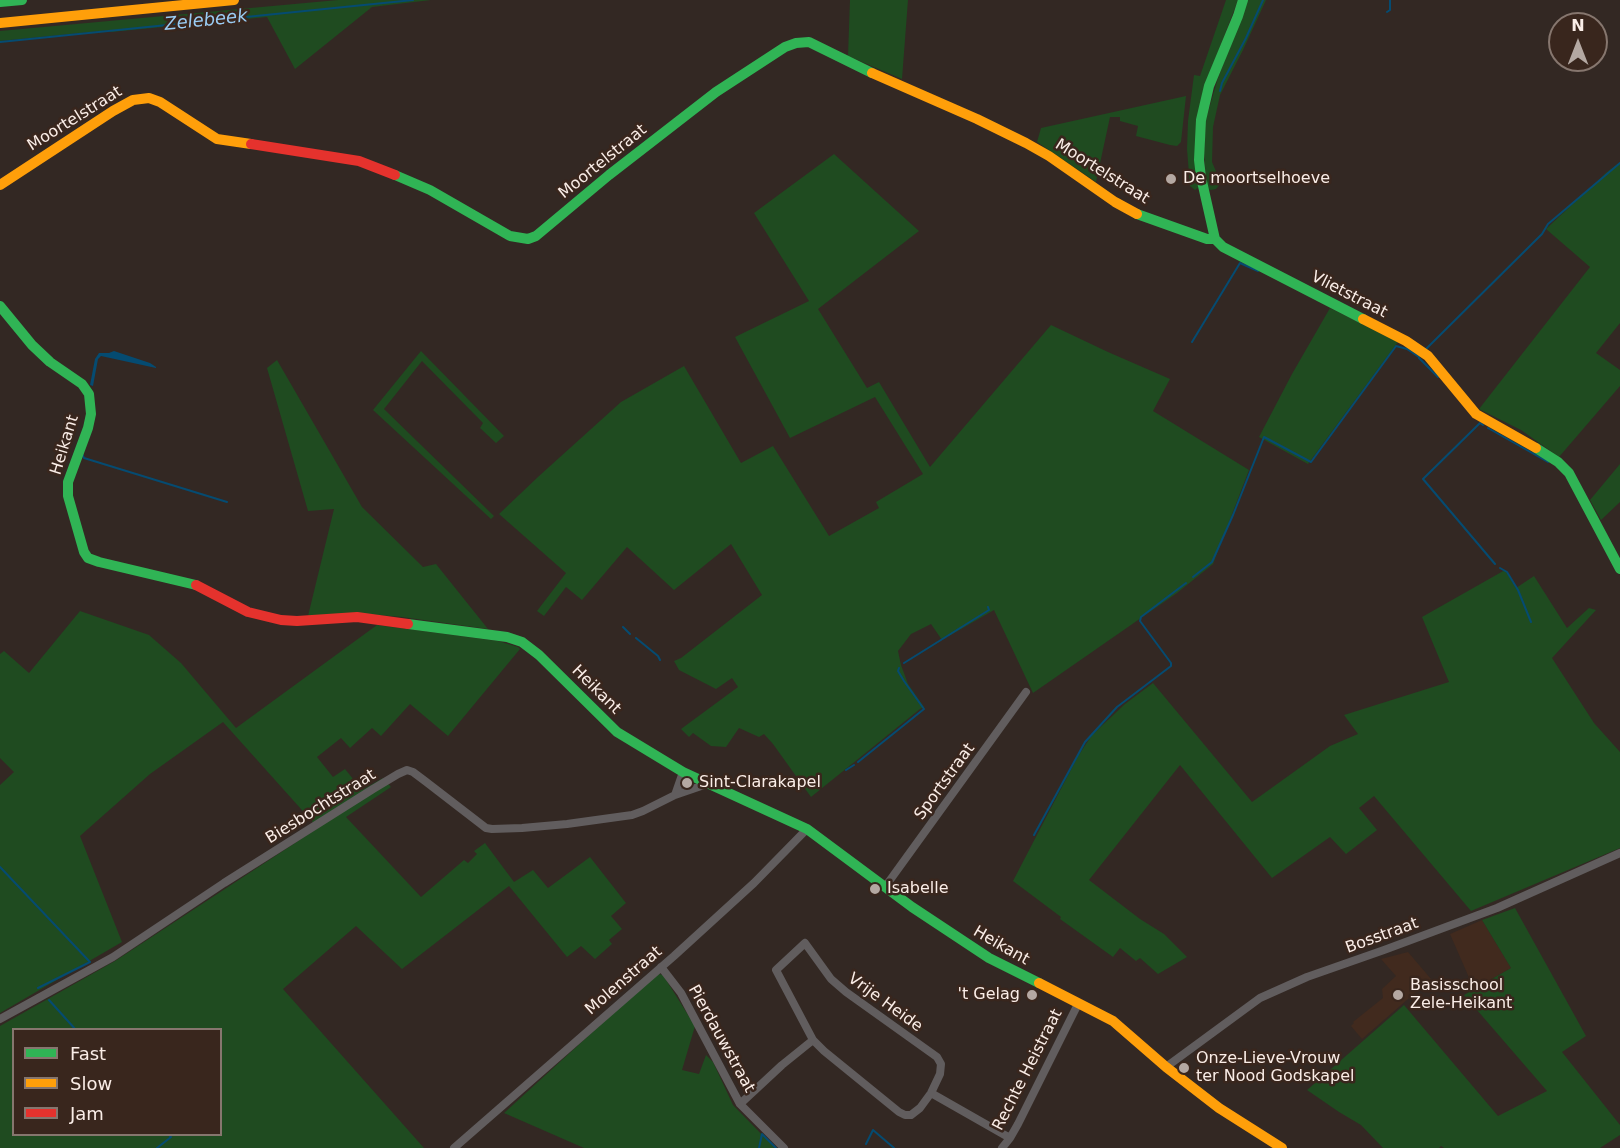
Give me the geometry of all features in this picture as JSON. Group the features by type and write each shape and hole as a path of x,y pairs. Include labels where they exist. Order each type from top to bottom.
{"main road":[{"path":"0,2 22,0"},
{"path":"0,23 234,0"},
{"path":"1215,239 1201,177 1199,160 1201,120 1209,87 1243,0"},
{"name":"Moortelstraat","path":"0,185 123,105 133,100 149,98 160,102 217,139 359,161 430,190 510,236 528,239 536,236 609,175 716,92 785,47 809,42 1026,143 1139,215 1207,239 1215,239"},
{"name":"Vlietstraat","path":"1215,239 1223,247 1406,341 1428,356 1476,414 1541,451 1558,462 1569,473 1620,569"},
{"name":"Heikant","path":"0,306 50,363 82,384 89,394 91,414 88,428 68,482 72,515 88,558 194,584 248,612 281,620 357,617 497,636 522,642 539,655 616,732 683,772 807,829 945,930 989,958 1113,1021 1166,1067 1219,1108 1282,1148"}],"street":[{"name":"Sportstraat","path":"885,887 1026,692"},
{"name":"Biesbochtstraat","path":"0,1018 113,957 224,883 407,770 413,772 486,828 492,829 567,824 632,815 675,795 710,783"},
{"path":"675,795 683,772"},
{"name":"Molenstraat","path":"454,1148 754,883 807,829"},
{"name":"Bosstraat","path":"1166,1067 1260,998 1308,977 1497,908 1620,853"},
{"name":"Vrije Heide","path":"805,943 831,979 937,1057 941,1064 940,1074 931,1093 920,1108 911,1115 905,1115 813,1040 776,970 805,943"},
{"name":"Pierdauwstraat","path":"661,967 681,993 740,1104 784,1148"},
{"name":"Rechte Heistraat","path":"1002,1148 1010,1138 1078,1004"},
{"path":"740,1104 813,1040"},
{"path":"931,1093 1010,1138"}],"shaded area":[{"name":"Basisschool Zele-Heikant","path":"1482,920 1511,968 1474,989 1450,934"},
{"name":"Basisschool Zele-Heikant","path":"1408,952 1431,979 1362,1039 1351,1026 1353,1022 1383,998 1382,989 1396,976 1381,959"}],"green space":[{"path":"338,0 431,0 372,7 295,69 267,17 0,41 0,31"},
{"path":"850,0 908,0 902,79 848,56"},
{"path":"1226,0 1238,0 1203,91 1199,187 1195,190 1190,186 1187,149 1194,75 1200,76"},
{"path":"1247,0 1266,0 1220,95 1213,127 1212,162 1221,183 1216,189 1211,190 1207,189 1204,153 1206,119 1218,78"},
{"path":"1186,96 1181,142 1177,146 1136,136 1138,126 1120,121 1120,117 1110,117 1096,182 1037,142 1041,128"},
{"path":"834,154 919,231 818,309 867,388 879,382 930,467 1051,325 1170,379 1153,411 1249,470 1213,564 1177,593 1033,693 994,610 942,640 931,624 911,634 898,651 908,684 924,707 811,797 764,734 759,737 739,728 726,747 711,746 693,733 689,737 681,729 738,687 732,678 716,689 679,670 674,661 681,658 762,595 731,544 674,590 627,547 582,600 566,587 544,616 537,611 566,573 499,514 621,402 684,366 741,463 773,446 829,536 879,508 876,502 923,474 875,397 790,438 735,337 809,301 754,213"},
{"path":"1620,162 1620,323 1596,353 1620,370 1620,386 1559,457 1521,430 1479,409 1590,267 1546,229"},
{"path":"1330,308 1398,342 1308,464 1259,437"},
{"path":"421,351 504,436 496,443 480,428 483,423 422,361 384,409 494,516 491,519 373,410"},
{"path":"277,360 362,507 423,567 436,564 488,629 354,613 308,616 334,509 308,511 267,368"},
{"path":"1620,464 1620,502 1601,520 1590,500"},
{"path":"1505,570 1516,588 1534,576 1567,628 1589,608 1596,610 1552,658 1594,723 1620,752 1620,848 1471,911 1374,796 1359,808 1377,830 1346,854 1330,837 1272,878 1180,765 1089,880 1140,919 1164,934 1187,957 1158,974 1140,958 1136,961 1120,948 1113,957 1060,919 1061,917 1013,881 1078,756 1092,735 1125,704 1153,683 1252,802 1330,746 1358,734 1344,715 1449,682 1422,617"},
{"path":"80,611 149,635 181,663 236,728 377,625 498,641 518,647 520,649 448,736 410,704 381,736 372,728 350,748 341,738 317,757 333,777 345,769 362,790 383,778 391,787 346,817 421,897 464,860 468,863 477,854 474,851 485,843 514,882 533,870 548,888 590,857 626,903 611,916 622,929 609,940 612,944 595,959 581,946 567,957 509,886 402,969 356,926 283,989 424,1148 0,1148 0,1026 115,961 318,828 223,722 150,774 80,836 122,942 0,1013 0,785 14,772 0,758 0,654 4,651 29,673"},
{"path":"1515,908 1586,1036 1562,1052 1620,1125 1620,1135 1600,1148 1444,1148 1441,1146 1439,1148 1383,1148 1361,1125 1307,1090 1404,1005 1498,1116 1547,1091 1464,995 1511,968 1482,920"},
{"path":"655,975 663,975 695,1026 682,1070 699,1074 706,1055 713,1062 733,1105 775,1148 584,1148 504,1113"}],"water":[{"path":"114,351 150,363 156,368 101,356 98,359 93,386 90,385 95,359 99,353"}],"waterway":[{"name":"Zelebeek","path":"0,42 413,0"},
{"path":"1220,91 1263,0"},
{"path":"1387,12 1390,10 1390,0"},
{"path":"1426,349 1542,234 1548,224 1620,163"},
{"path":"1192,342 1240,263 1258,271"},
{"path":"1193,577 1212,562 1264,437 1311,462 1396,346 1407,349 1419,357 1421,355"},
{"path":"1419,358 1438,377"},
{"path":"1483,425 1480,423 1423,479 1495,564"},
{"path":"1488,428 1548,462"},
{"path":"82,454 84,458 227,502"},
{"path":"1500,568 1507,572 1518,590 1531,622"},
{"path":"1034,835 1085,742 1117,707 1171,666 1140,621 1141,617 1186,583"},
{"path":"904,663 989,610 988,607"},
{"path":"623,627 630,634"},
{"path":"636,638 660,660"},
{"path":"858,762 924,709 904,681 898,671 899,668"},
{"path":"846,770 854,765"},
{"path":"0,867 90,962 38,988"},
{"path":"49,1000 74,1028"},
{"path":"866,1144 873,1130 894,1148"},
{"path":"759,1148 762,1134 776,1148"},
{"path":"157,1148 170,1136"}],"traffic: fast":[{"path":"0,2 22,0"},
{"path":"1243,0 1209,86 1201,120 1199,160 1215,239 1223,247 1363,319"},
{"path":"395,175 430,190 510,236 528,239 536,236 609,175 716,92 785,47 809,42 872,73"},
{"path":"1137,214 1207,239 1215,239"},
{"path":"0,306 32,345 50,362 82,384 89,394 91,414 88,428 68,482 68,496 84,552 88,558 196,585"},
{"path":"1536,448 1558,462 1569,473 1620,569"},
{"path":"408,624 507,637 522,642 539,655 617,732 683,772 807,829 912,907 989,958 1039,983"}],"traffic: slow":[{"path":"0,23 234,0"},
{"path":"872,73 1026,143 1137,214"},
{"path":"0,185 133,100 149,98 160,102 217,139 251,144"},
{"path":"1363,319 1406,341 1428,356 1476,414 1536,448"},
{"path":"1039,983 1113,1021 1166,1067 1219,1108 1282,1148"}],"traffic: jam":[{"path":"251,144 359,161 395,175"},
{"path":"196,585 248,612 281,620 357,617 408,624"}],"place":[{"name":"De moortselhoeve","path":"1171,179"},
{"name":"Sint-Clarakapel","path":"687,783"},
{"name":"Isabelle","path":"875,889"},
{"name":"'t Gelag","path":"1032,995"},
{"name":"Basisschool Zele-Heikant","path":"1398,995"},
{"name":"Onze-Lieve-Vrouw ter Nood Godskapel","path":"1184,1068"}]}
